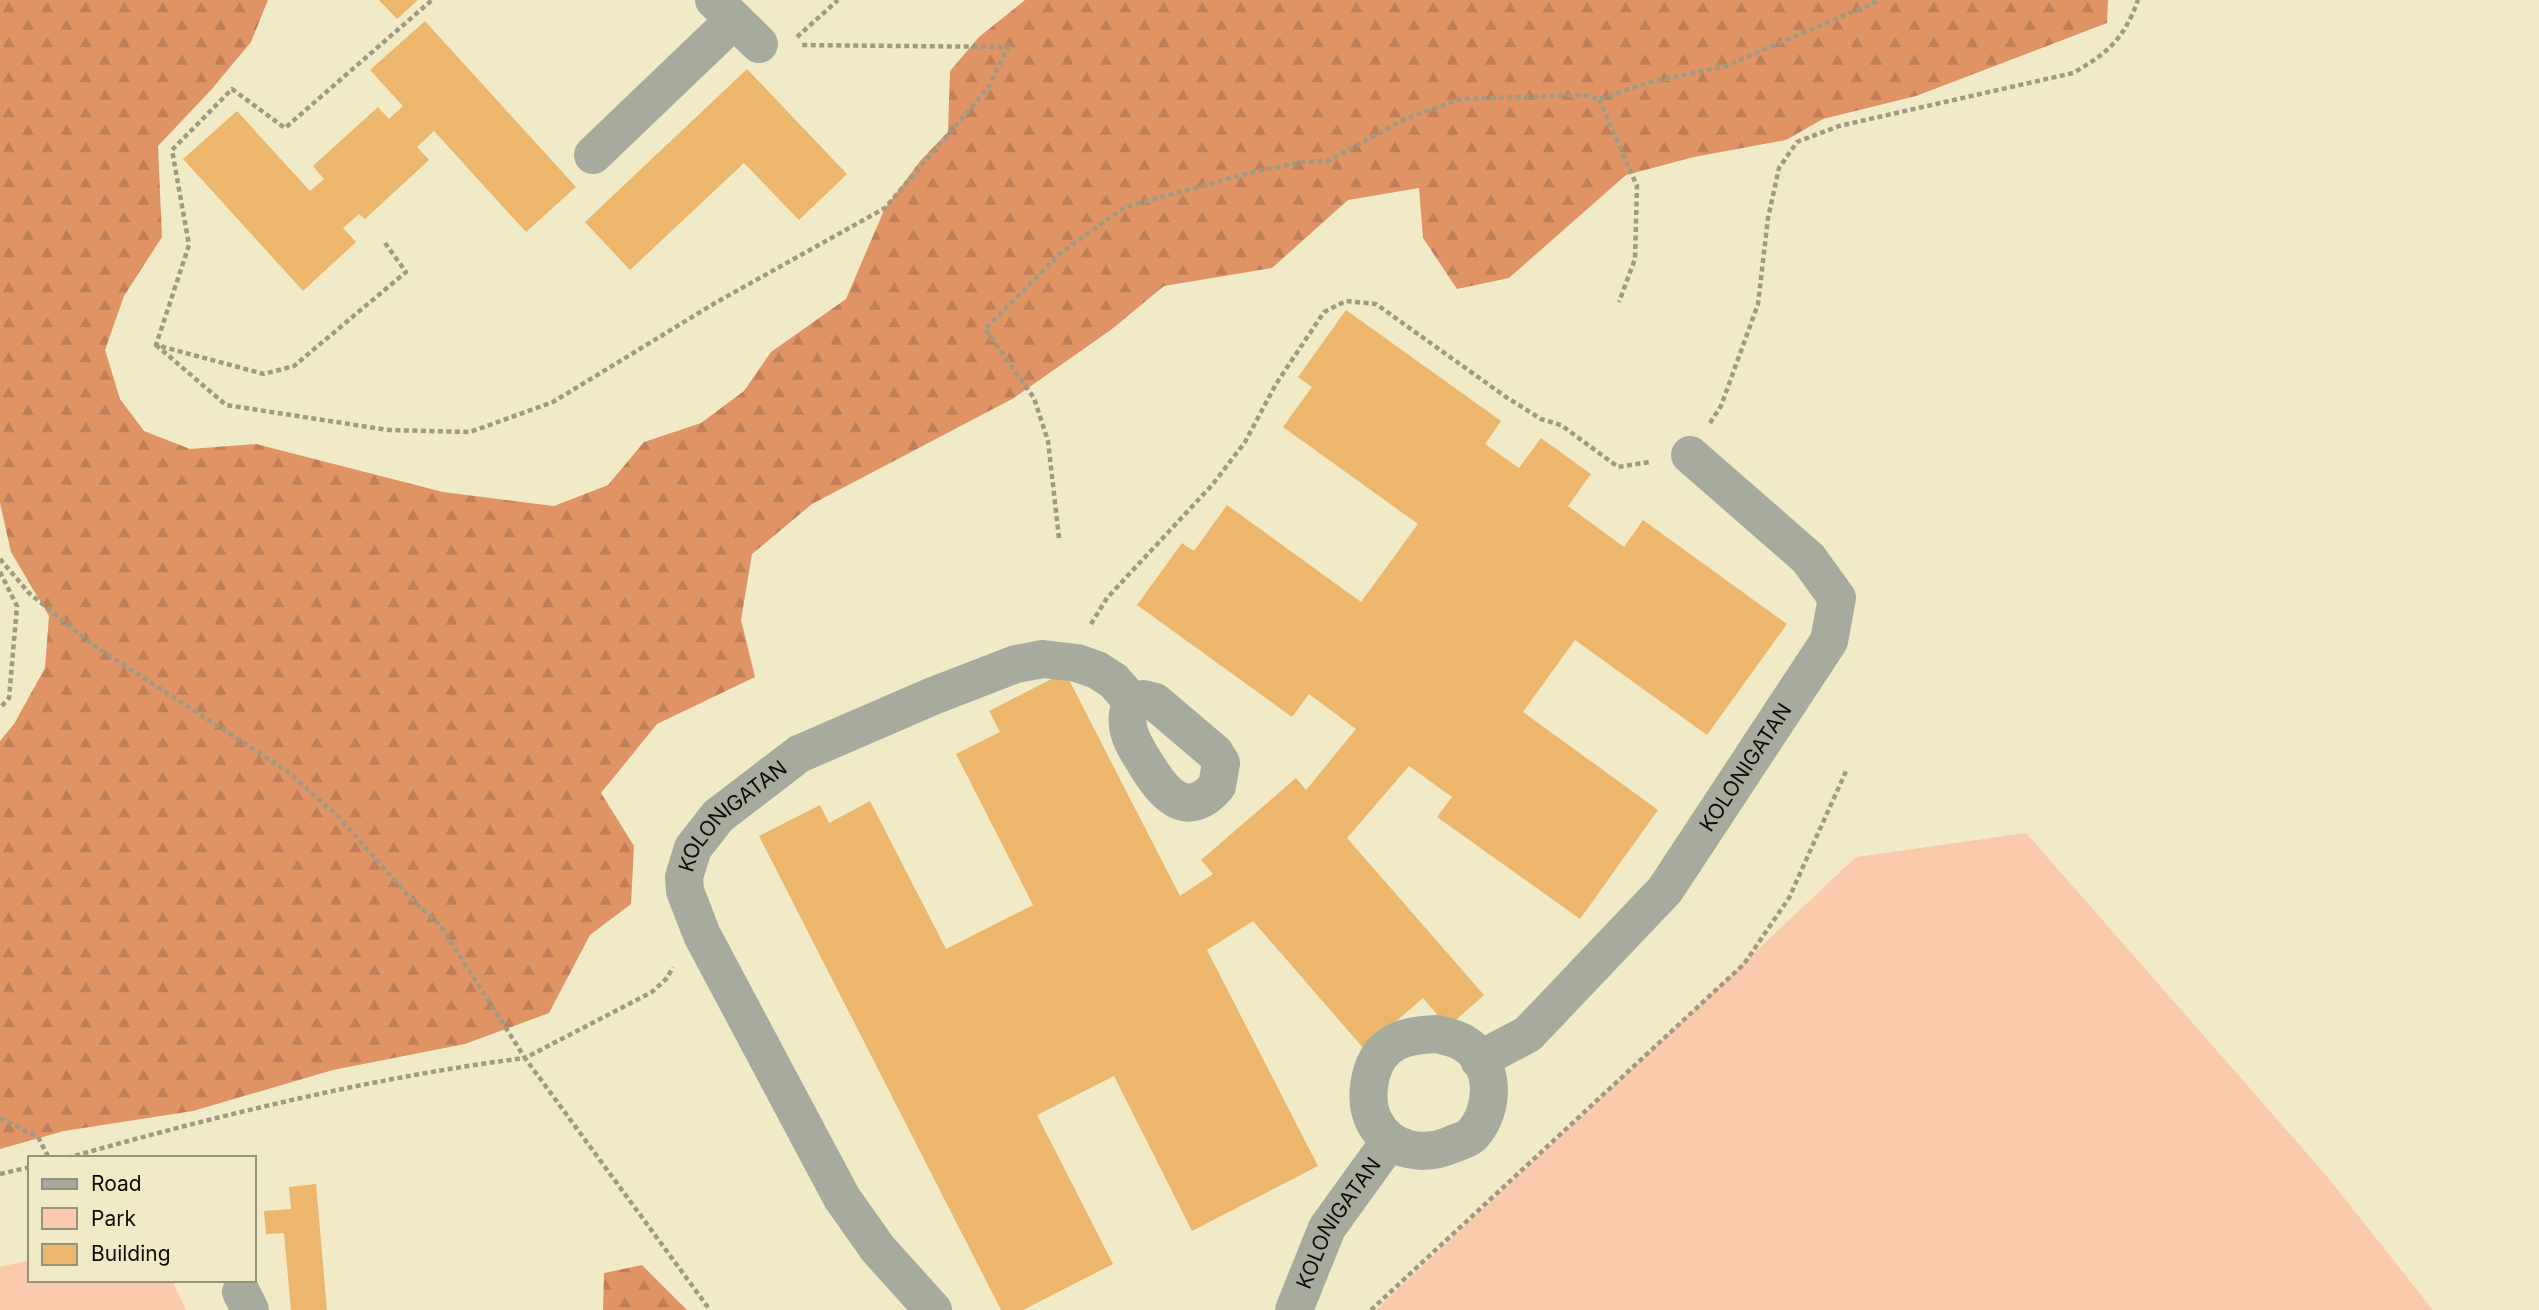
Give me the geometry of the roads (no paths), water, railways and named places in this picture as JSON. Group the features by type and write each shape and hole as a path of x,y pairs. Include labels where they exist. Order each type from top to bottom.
{"lane":[{"path":"593,155 736,21"},
{"name":"KOLONIGATAN","path":"1479,1060 1528,1034 1665,890 1829,641 1837,598 1808,558 1690,455"},
{"name":"KOLONIGATAN","path":"933,1310 878,1249 842,1198 702,936 685,891 684,877 693,848 719,816 771,773 825,741 1016,664 1042,659 1077,663 1114,681 1132,702"},
{"path":"1437,1034 1464,1042 1479,1060 1490,1080 1490,1101 1471,1136 1436,1152 1412,1150 1389,1142 1374,1121 1367,1096 1375,1068 1386,1049 1411,1035 1437,1034"},
{"name":"KOLONIGATAN","path":"1294,1310 1327,1228 1389,1142"}]}
